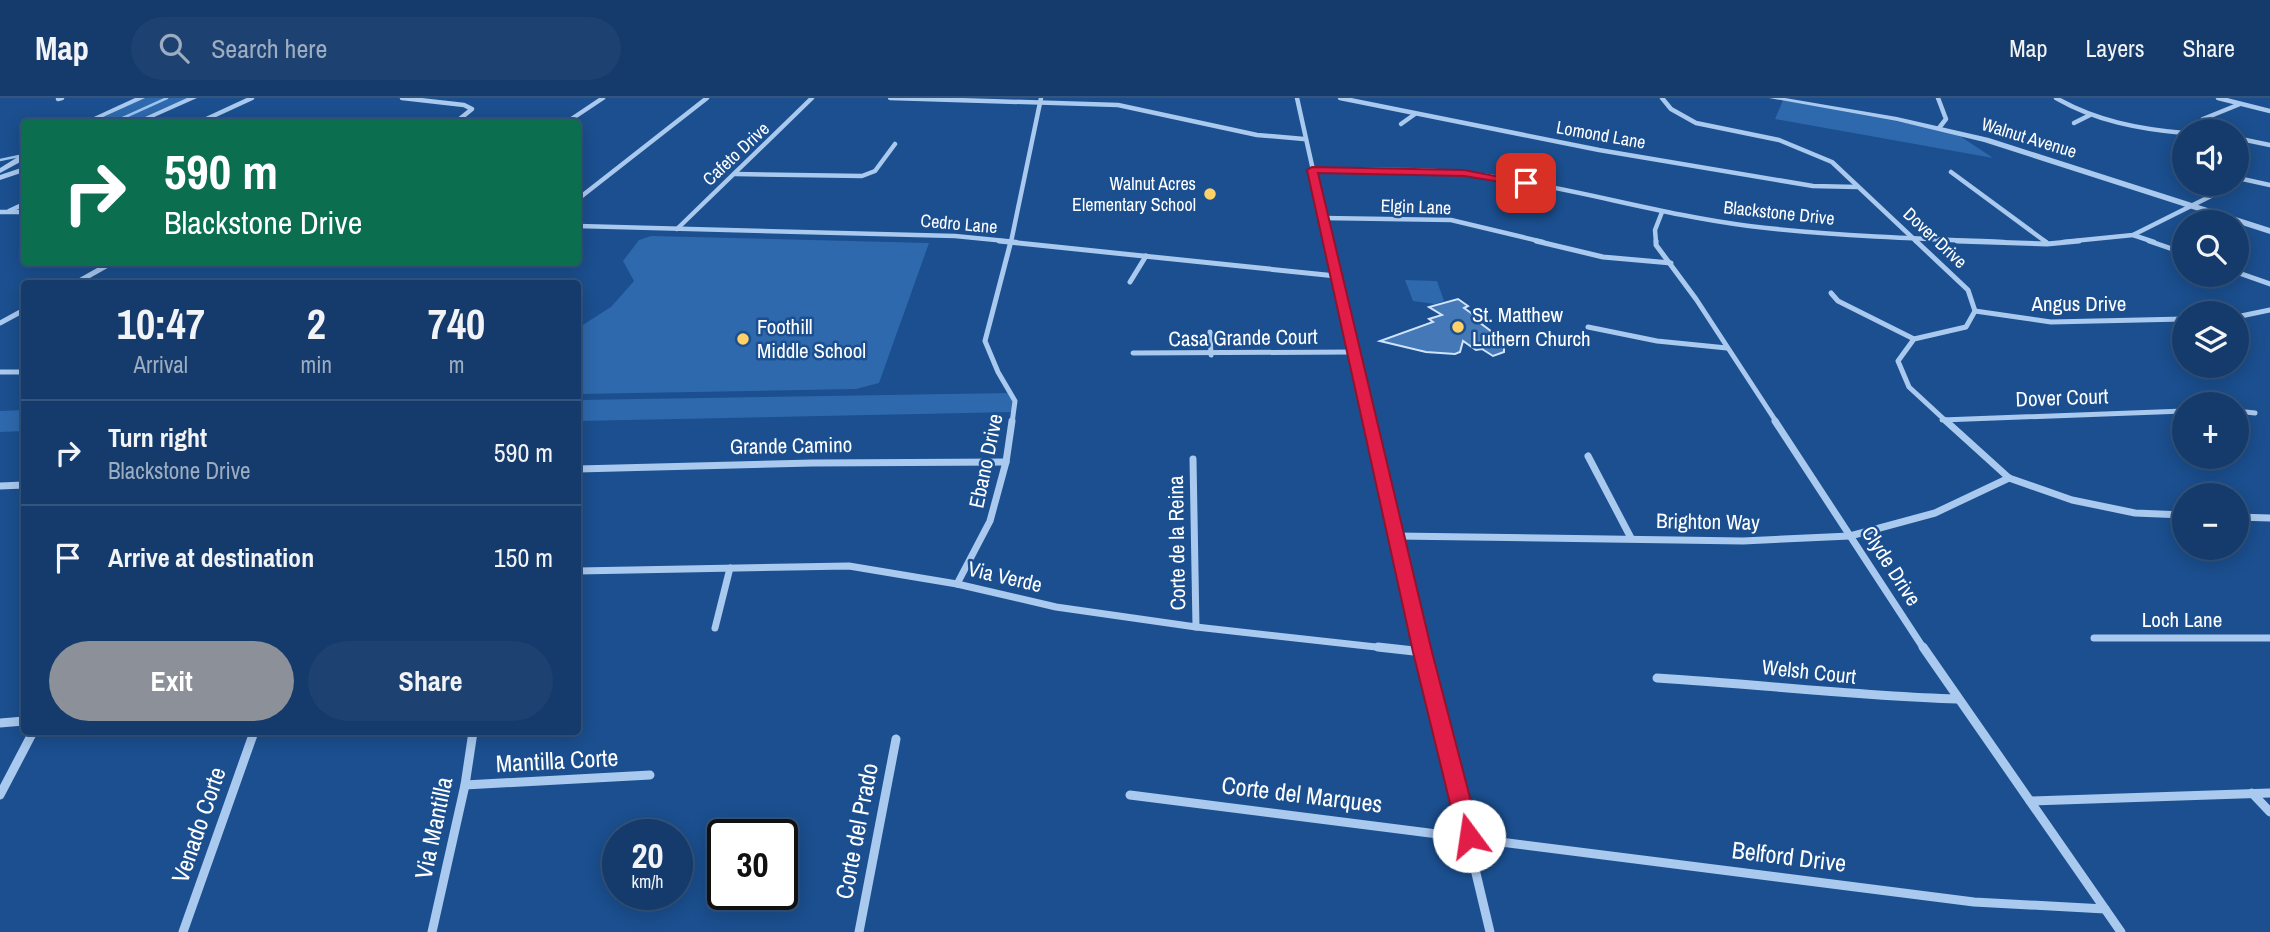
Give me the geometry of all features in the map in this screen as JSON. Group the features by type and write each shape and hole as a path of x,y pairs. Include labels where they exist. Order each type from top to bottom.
{"street":[{"path":"94,119 141,98"},
{"path":"145,119 193,98"},
{"path":"206,119 252,98"},
{"path":"402,98 472,108 459,119"},
{"path":"572,119 603,98"},
{"path":"581,197 707,98"},
{"name":"Cafeto Drive","path":"677,229 812,98"},
{"path":"890,98 958,102 1041,100 1118,105 1256,135 1304,139"},
{"path":"1297,98 1304,139 1490,932"},
{"name":"Lomond Lane","path":"1340,98 1599,150 1813,186 1857,187"},
{"name":"Dover Drive","path":"1662,98 1668,107 1683,117 1718,128 1769,137 1808,149 1832,162 1968,290 1975,311"},
{"name":"Walnut Avenue","path":"1773,98 1940,126"},
{"name":"Walnut Avenue","path":"1788,98 1940,126 2270,229"},
{"path":"1938,98 1946,119 1940,126"},
{"path":"2056,98 2090,116 2134,127 2172,132"},
{"path":"2218,98 2270,111"},
{"name":"Ebano Drive","path":"957,584 990,521 1006,462 1015,401 998,372 985,341 1011,243 1041,100"},
{"path":"2203,119 2240,104"},
{"path":"1401,124 1415,114"},
{"path":"2074,123 2090,116"},
{"path":"2249,141 2270,145"},
{"path":"735,174 862,176 875,171 895,144"},
{"path":"3,169 21,159"},
{"path":"0,178 21,170"},
{"name":"Blackstone Drive","path":"1312,170 1488,176 1662,212 1749,226 1914,239 2048,244 2133,235 2208,196"},
{"path":"1951,172 2048,244"},
{"path":"2249,181 2270,185"},
{"path":"7,212 21,205"},
{"path":"0,212 21,212"},
{"name":"Clyde Drive","path":"1662,212 1655,230 1656,245 1671,263 1957,699 2121,932"},
{"name":"Elgin Lane","path":"1323,218 1451,220 1603,257 1671,263"},
{"name":"Cedro Lane","path":"581,226 927,234 1336,276"},
{"path":"2133,235 2172,249"},
{"path":"1130,282 1146,256"},
{"path":"81,280 106,266"},
{"path":"2249,277 2270,284"},
{"path":"1831,293 1838,301 1914,339 1966,327 1975,311"},
{"path":"2249,314 2270,310"},
{"name":"Angus Drive","path":"1975,311 2030,321 2172,319"},
{"path":"0,323 21,312"},
{"path":"1588,327 1649,342 1727,348"},
{"path":"1210,332 1211,355"},
{"path":"1914,339 1898,361 1909,387 1942,420 2009,478 2072,500 2135,513 2172,515"},
{"name":"Casa Grande Court","path":"1133,352 1140,355 1211,355 1354,352"},
{"path":"0,372 21,372"},
{"name":"Dover Court","path":"1942,420 2172,411"},
{"path":"2249,412 2255,413"},
{"path":"1588,456 1631,538"},
{"name":"Corte de la Reina","path":"1193,459 1196,627"},
{"name":"Grande Camino","path":"581,469 812,463 1006,462"},
{"name":"Brighton Way","path":"1396,536 1743,541 1850,536 1935,513 2009,478"},
{"path":"0,486 21,485"},
{"path":"2249,517 2270,518"},
{"name":"Via Verde","path":"581,572 849,566 957,584 1056,607 1196,627 1423,652"},
{"path":"715,628 730,568"},
{"name":"Loch Lane","path":"2094,638 2270,638"},
{"name":"Welsh Court","path":"1657,678 1776,685 1869,696 1957,699"},
{"path":"0,723 21,721"},
{"path":"0,795 31,735"},
{"name":"Venado Corte","path":"183,932 253,735"},
{"name":"Via Mantilla","path":"432,932 473,735"},
{"name":"Corte del Prado","path":"859,932 896,738"},
{"name":"Mantilla Corte","path":"465,785 650,775"},
{"path":"2252,793 2270,812"},
{"path":"2030,801 2270,793"},
{"name":"Corte del Marques","path":"1130,795 1469,836"},
{"name":"Belford Drive","path":"1469,836 1974,902 2105,909"}],"shaded area":[{"path":"141,98 193,98 145,119 94,119"},
{"path":"1783,100 1954,132 1993,158 1775,119"},
{"name":"Foothill Middle School","path":"651,236 929,243 879,383 856,389 581,394 581,326 611,307 634,281 623,261 639,240"},
{"path":"1405,280 1437,281 1444,301 1435,304 1413,301"},
{"path":"1010,393 1015,401 1013,412 581,421 581,400"},
{"path":"21,410 21,431 0,432 0,411"}],"building":[{"name":"St. Matthew Luthern Church","path":"1458,299 1468,306 1464,308 1478,318 1475,319 1504,341 1504,352 1493,356 1482,349 1476,350 1463,341 1460,352 1455,354 1426,352 1380,341 1433,322 1429,319 1442,315 1429,307"}],"waterway":[{"path":"121,119 167,98"},
{"path":"0,160 21,156"}],"place":[{"name":"Walnut Acres Elementary School","path":"1210,194"},
{"name":"St. Matthew Luthern Church","path":"1458,327"},
{"name":"Foothill Middle School","path":"743,339"}],"route":[{"path":"1469,836 1423,652 1312,170 1464,173 1526,183"}]}
